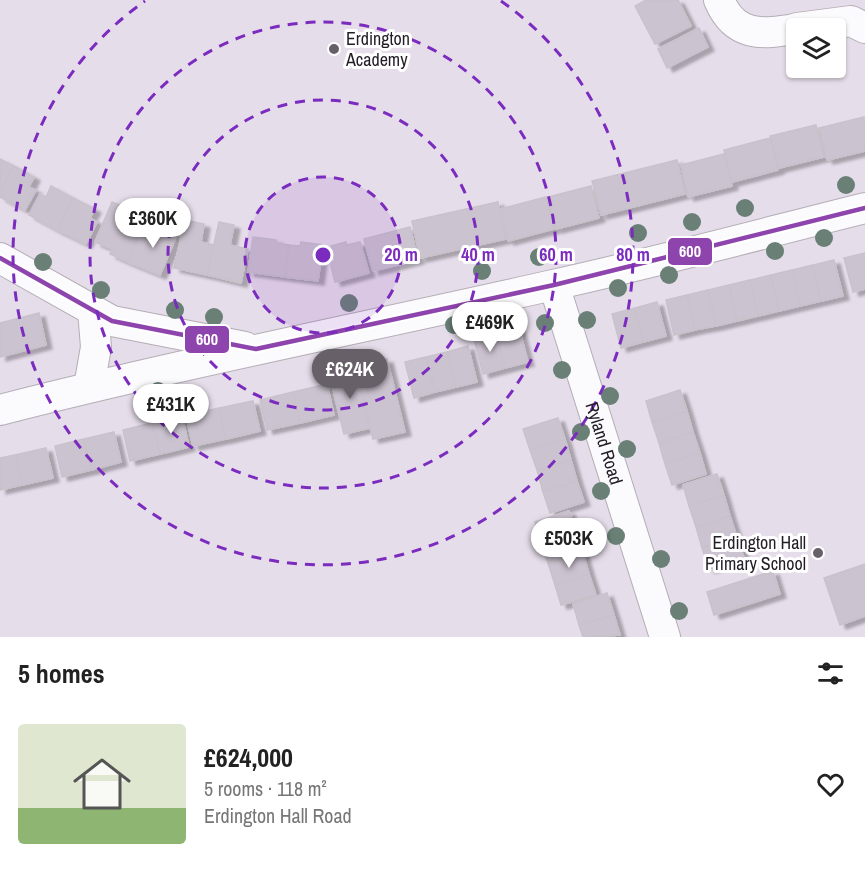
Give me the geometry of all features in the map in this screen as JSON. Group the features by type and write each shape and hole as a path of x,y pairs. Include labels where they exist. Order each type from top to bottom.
{"street":[{"path":"718,0 723,10 749,32 786,31"},
{"path":"846,22 851,21 865,28"},
{"path":"0,410 256,349 554,285 865,208"},
{"path":"0,258 112,321 256,349"},
{"name":"Ryland Road","path":"554,285 665,637"},
{"path":"89,387 96,347 93,310"}],"building":[{"path":"646,0 678,0 691,26 655,44 635,6"},
{"path":"699,28 708,47 667,68 658,49"},
{"path":"864,117 865,151 827,160 819,128"},
{"path":"816,125 824,157 779,168 770,136"},
{"path":"770,138 778,170 732,182 724,150"},
{"path":"724,154 732,186 688,197 681,165"},
{"path":"0,159 14,166 0,192"},
{"path":"677,160 685,194 601,215 592,181"},
{"path":"14,166 34,177 29,187 36,190 25,210 0,197 0,192"},
{"path":"51,186 73,198 57,230 29,215 40,194 46,197"},
{"path":"591,186 599,218 556,229 548,197"},
{"path":"546,197 554,229 508,241 500,209"},
{"path":"73,198 95,209 90,218 97,222 86,244 57,230"},
{"path":"112,202 141,214 136,223 143,226 128,262 110,254 112,249 95,242"},
{"path":"498,202 506,239 420,258 412,221"},
{"path":"185,220 204,224 201,242 214,245 207,275 174,268"},
{"path":"219,222 234,225 230,245 248,249 241,283 207,275"},
{"path":"154,225 177,235 160,275 128,262 143,226 152,230"},
{"path":"410,227 418,260 373,271 364,239"},
{"path":"253,237 276,240 276,243 289,245 285,277 248,272"},
{"path":"301,242 323,245 318,281 285,277 289,245 300,246"},
{"path":"346,242 347,245 360,242 369,273 335,282 330,262 335,261 331,246"},
{"path":"865,253 865,289 853,292 844,258"},
{"path":"834,260 843,296 821,301 813,265"},
{"path":"813,265 821,301 800,306 792,270"},
{"path":"792,270 800,306 779,311 771,275"},
{"path":"771,275 779,311 758,316 750,280"},
{"path":"750,280 758,316 737,321 729,285"},
{"path":"729,285 737,321 716,326 708,290"},
{"path":"708,290 716,326 695,330 687,295"},
{"path":"687,295 695,330 674,335 666,300"},
{"path":"657,302 666,336 643,342 635,308"},
{"path":"635,308 643,342 621,348 612,314"},
{"path":"39,313 46,345 0,357 0,323"},
{"path":"519,328 528,362 505,368 497,333"},
{"path":"497,333 505,368 483,374 474,339"},
{"path":"468,346 477,382 456,387 447,352"},
{"path":"447,352 456,387 435,392 426,357"},
{"path":"426,357 435,392 414,398 405,362"},
{"path":"387,359 405,432 373,439 355,366"},
{"path":"355,366 370,428 344,434 329,373"},
{"path":"327,384 334,415 300,423 293,392"},
{"path":"680,390 687,411 652,422 646,401"},
{"path":"293,392 300,423 267,430 260,400"},
{"path":"253,401 260,431 226,439 219,408"},
{"path":"219,408 226,439 193,446 186,416"},
{"path":"687,411 693,432 659,443 652,422"},
{"path":"182,416 189,447 160,454 152,423"},
{"path":"558,418 565,439 530,450 523,429"},
{"path":"152,423 160,454 130,461 123,430"},
{"path":"114,432 121,462 91,470 84,439"},
{"path":"693,432 700,453 665,464 659,443"},
{"path":"84,439 91,470 62,477 55,446"},
{"path":"565,439 571,460 537,470 530,450"},
{"path":"46,448 53,478 22,485 15,455"},
{"path":"700,453 706,474 672,485 665,464"},
{"path":"15,455 22,485 0,490 0,458"},
{"path":"571,460 577,481 543,492 537,470"},
{"path":"717,474 724,495 689,506 683,485"},
{"path":"577,481 584,502 550,513 543,492"},
{"path":"724,495 730,516 696,527 689,506"},
{"path":"569,511 576,532 541,543 535,522"},
{"path":"730,516 737,537 702,548 696,527"},
{"path":"576,532 583,553 548,563 541,543"},
{"path":"737,537 744,558 709,569 702,548"},
{"path":"583,553 589,574 555,585 548,563"},
{"path":"865,564 865,616 840,625 824,578"},
{"path":"773,571 780,594 714,615 707,592"},
{"path":"589,574 596,595 561,605 555,585"},
{"path":"607,593 614,615 579,625 573,604"},
{"path":"614,615 620,635 583,637 579,625"}],"transit line":[{"name":"600","path":"0,258 112,321 256,349 554,285 865,208"}],"place":[{"name":"Erdington Academy","path":"334,49"},
{"name":"Erdington Hall Primary School","path":"818,553"}]}
